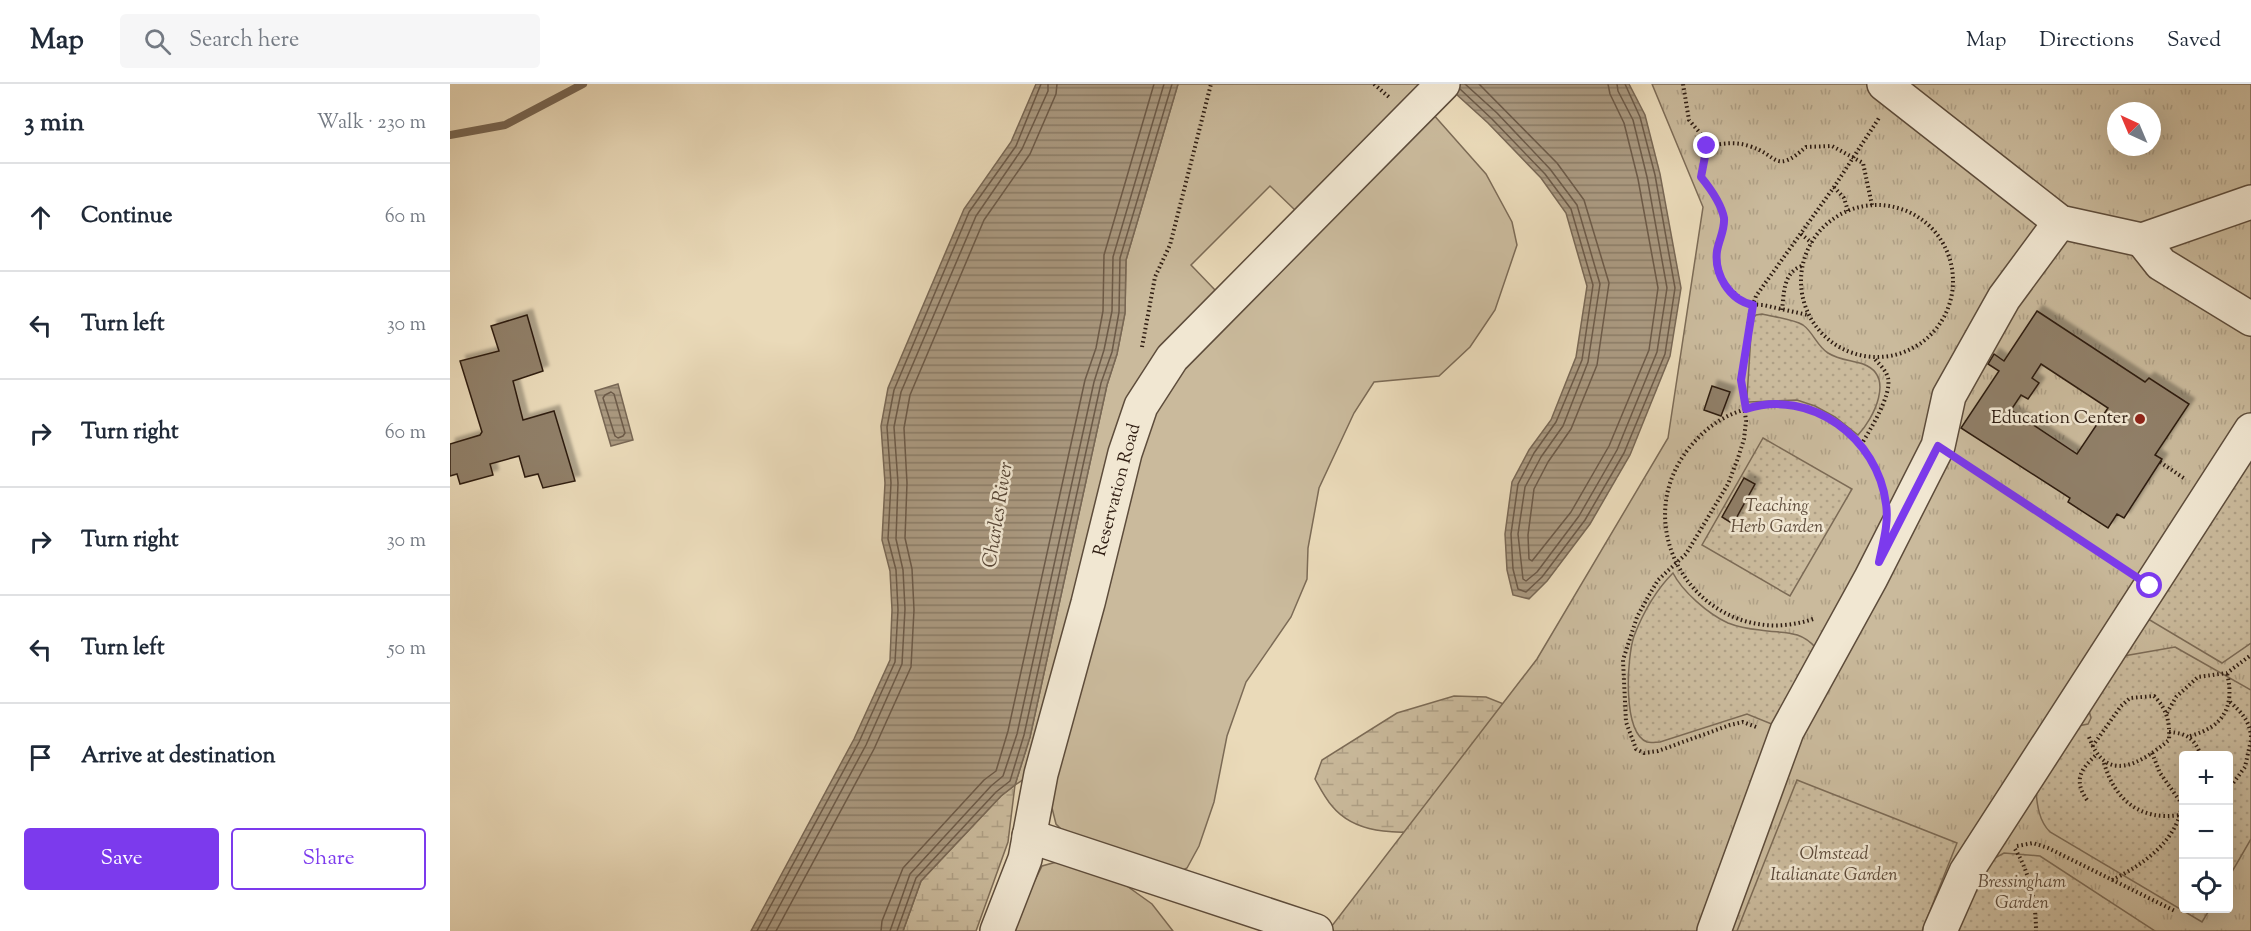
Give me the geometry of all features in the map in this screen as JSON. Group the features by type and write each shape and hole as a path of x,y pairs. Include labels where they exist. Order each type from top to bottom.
{"lane":[{"name":"Reservation Road","path":"996,931 1025,859 1041,774 1088,603 1125,453 1141,406 1172,358 1443,84"},
{"path":"1890,89 2060,222 2142,240 2251,202"},
{"path":"1714,931 1783,742 1938,446 1949,396 2004,298 2060,222"},
{"path":"2142,240 2161,264 2251,319"},
{"path":"1940,931 1966,872 2251,430"},
{"path":"1029,837 1316,931"}],"path":[{"path":"1141,354 1155,277 1170,245 1211,84"},
{"path":"1683,84 1689,120 1706,140 1701,177 1717,201 1724,218 1723,234 1717,250 1717,268 1723,283 1747,304 1763,305 1809,315"},
{"path":"1783,742 1768,732 1743,722 1715,729 1658,751 1644,753 1636,749 1626,722 1623,660 1637,617 1658,580 1686,554 1728,484 1744,439 1746,409 1741,380 1756,296 1854,158 1890,89"},
{"path":"1707,146 1734,143 1750,146 1776,161 1792,160 1806,147 1832,146 1863,163 1872,206"},
{"path":"1834,187 1844,198 1848,211"},
{"path":"1872,206 1891,206 1915,215 1935,231 1948,252 1953,277 1950,302 1943,317 1939,325 1922,343 1899,354 1874,358 1850,353 1828,340 1811,322 1802,299 1800,273 1807,249 1822,228 1842,213 1872,206"},
{"path":"1801,234 1812,243"},
{"path":"1782,310 1784,287 1788,278 1795,268 1802,266"},
{"path":"1861,445 1888,391 1888,378 1874,358"},
{"path":"1814,619 1799,624 1772,627 1746,623 1722,612 1700,597 1683,576 1671,553 1665,527 1666,500 1673,474 1686,451 1704,432 1726,416 1746,409 1778,405 1805,408 1830,418 1852,434 1869,454 1881,479 1885,496"},
{"path":"1938,446 2150,586"},
{"path":"2167,713 2176,697 2198,677 2227,673 2251,655"},
{"path":"2190,736 2208,728 2227,709 2230,702 2230,691 2227,673"},
{"path":"2092,747 2121,706 2130,698 2154,696 2162,704 2167,713 2169,740 2152,753 2133,763 2122,766 2103,762"},
{"path":"2230,702 2246,719 2251,739 2245,767 2233,784"},
{"path":"2075,703 2092,747 2103,762 2116,792 2131,806 2152,815 2167,817 2179,815"},
{"path":"2169,732 2184,733 2190,736 2198,751"},
{"path":"2152,753 2160,773 2179,799"},
{"path":"2087,800 2079,787 2080,778 2083,768 2096,755"},
{"path":"2112,880 2133,870 2161,845 2173,832 2179,819"},
{"path":"2036,931 2030,884 2023,861 2013,847 2032,843 2048,848 2175,911"}],"green space":[{"path":"1178,84 1423,84 1296,211 1270,186 1191,265 1216,291 1156,362 1032,774 1015,785 1030,737 1107,385 1117,354 1125,313 1126,260"},
{"path":"1652,84 2251,84 2251,931 1328,931 1537,659 1668,438 1703,207"},
{"path":"1432,113 1486,174 1512,222 1517,245 1495,310 1470,347 1439,376 1374,382 1354,413 1319,488 1308,548 1307,579 1291,617 1246,682 1227,736 1214,802 1199,846 1187,868 1176,874 1067,835 1056,824 1051,804 1120,500 1151,420 1177,374"},
{"path":"1762,314 1803,325 1828,353 1841,359 1863,364 1873,370 1880,388 1878,398 1870,419 1858,435 1835,417 1815,406 1797,400 1748,402 1752,319"},
{"name":"Teaching Herb Garden","path":"1763,438 1852,489 1790,596 1702,545"},
{"path":"2251,448 2251,643 2222,663 2148,619"},
{"path":"1673,573 1689,594 1720,619 1744,628 1791,633 1810,642 1816,648 1779,727 1747,714 1660,742 1647,742 1639,735 1633,724 1628,693 1634,636 1646,610"},
{"path":"2175,647 2251,690 2251,839 2233,870 2233,751 2179,751 2179,908 2050,832 2041,818 2038,807 2036,791 2068,728 2088,724 2091,718 2086,700 2118,657"},
{"path":"1454,696 1486,697 1519,710 1445,832 1370,829 1343,817 1332,806 1315,779 1322,760 1397,713"},
{"name":"Olmstead Italianate Garden","path":"1797,780 1957,843 1922,931 1737,931"},
{"path":"1015,785 1008,842 976,931 903,931 921,881 1001,796"},
{"name":"Bressingham Garden","path":"2004,853 2040,856 2155,931 1949,931 1982,865"},
{"path":"1071,858 1103,869 1152,904 1173,931 1010,931 1042,866"},
{"path":"2187,913 2208,913 2202,922"}],"water":[{"name":"Charles River","path":"1036,84 1178,84 1126,260 1125,313 1117,354 1107,385 1030,737 1015,785 1001,796 921,881 903,931 751,931 854,739 890,660 892,610 890,571 882,540 885,483 881,426 888,388 964,209 1011,142"},
{"path":"1445,84 1629,84 1645,115 1660,174 1681,288 1670,356 1630,455 1590,524 1547,581 1529,599 1513,595 1507,570 1505,534 1512,482 1529,450 1551,420 1576,357 1587,286 1566,213 1541,178 1488,123"},
{"path":"618,384 633,440 611,446 595,391"}],"building":[{"name":"Education Center","path":"2037,311 2145,382 2149,378 2189,404 2155,455 2162,459 2124,518 2117,514 2108,528 2068,502 2070,498 1961,428 1999,371 1988,364 1994,354 2004,361","holes":["2041,364 2108,408 2077,454 2011,410 2021,395 2028,399 2039,383 2032,378"]},
{"path":"527,315 543,371 513,381 523,420 554,411 575,481 543,488 538,474 525,477 519,456 490,464 493,475 460,484 457,474 450,476 450,444 480,435 482,432 460,361 499,351 491,326"},
{"path":"1712,386 1730,392 1721,416 1704,410"},
{"path":"1744,478 1755,484 1733,524 1722,517"}],"waterway":[{"path":"450,135 505,125 583,84"}],"place":[{"name":"Education Center","path":"2140,419"}],"route":[{"path":"1707,146 1701,177 1710,188 1724,218 1723,234 1717,250 1717,268 1723,283 1734,295 1747,304 1753,305 1741,380 1742,400 1746,409 1778,405 1805,408 1830,418 1852,434 1869,454 1881,479 1887,505 1886,532 1879,562 1938,446 2150,586"}]}
